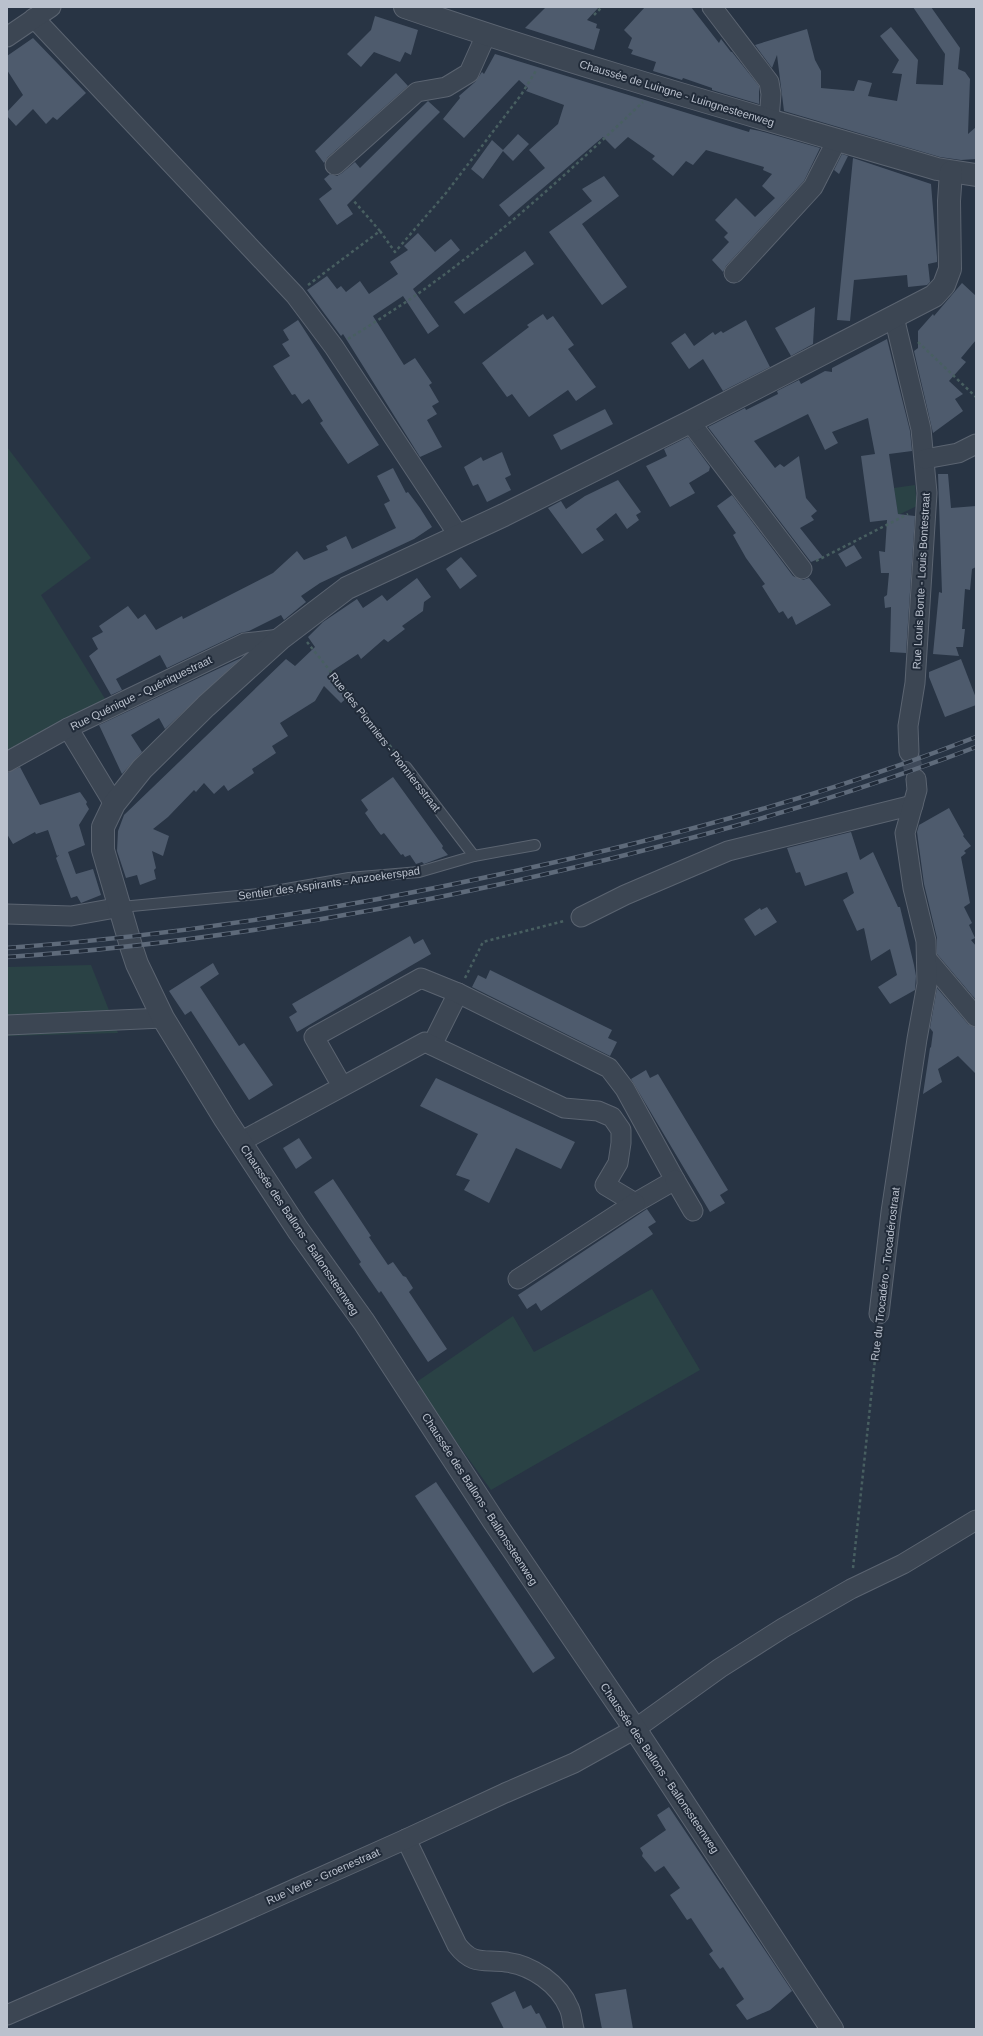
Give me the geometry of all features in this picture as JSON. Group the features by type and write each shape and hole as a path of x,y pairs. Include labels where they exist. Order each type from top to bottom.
{"street":[{"path":"7,37 51,7"},
{"name":"Chaussée de Luingne - Luingnesteenweg","path":"404,7 486,35 658,88 951,172 976,174"},
{"path":"712,7 769,82 771,94 769,120"},
{"path":"34,18 295,295 334,348 459,536"},
{"path":"334,164 417,92 446,87 469,72 486,35"},
{"path":"734,273 813,187 837,140"},
{"name":"Chaussée des Ballons - Ballonssteenweg","path":"832,2029 635,1729 502,1533 364,1322 298,1230 240,1142 164,1018 137,964 103,850 103,827 114,804 142,769 206,706 288,634 347,588 459,536 690,422 934,296 948,278 951,249 949,201 951,172"},
{"name":"Rue Louis Bonte - Louis Bontestraat","path":"894,318 921,429 927,505 915,683 908,726 909,752"},
{"path":"690,422 802,569"},
{"path":"924,458 958,453 976,444"},
{"name":"Rue Quénique - Quéniquestraat","path":"7,762 68,728 245,643 288,634"},
{"path":"68,728 114,804"},
{"path":"581,917 626,895 728,851 913,805 917,790 916,779"},
{"name":"Rue du Trocadéro - Trocadérostraat","path":"879,1314 891,1212 917,1039 927,984 928,960 926,941 913,888 905,833 913,805"},
{"path":"7,914 71,916 121,907"},
{"path":"928,960 976,1016"},
{"path":"342,1086 314,1037 421,978 458,993 608,1068 625,1089 693,1210"},
{"path":"432,1045 458,993"},
{"path":"7,1024 164,1018"},
{"path":"240,1142 425,1042 564,1108 598,1111 612,1117 621,1130 621,1143 618,1162 605,1185 635,1203"},
{"path":"518,1279 635,1203 675,1180"},
{"name":"Rue Verte - Groenestraat","path":"7,2015 406,1839 574,1763 635,1729 720,1668 783,1628 851,1589 903,1564 976,1520"},
{"path":"406,1839 457,1945 463,1954 482,1962 507,1962 522,1966 545,1978 560,1993 570,2008 574,2029"}],"lane":[{"name":"Rue des Pionniers - Pionniersstraat","path":"406,767 474,856"},
{"name":"Sentier des Aspirants - Anzoekerspad","path":"121,907 258,894 349,878 419,872 474,856 535,845"}],"path":[{"path":"594,15 602,7"},
{"path":"353,200 380,231 395,252 446,194 517,102 546,53"},
{"path":"334,348 409,300 472,253 561,179 658,88"},
{"path":"295,295 380,231"},
{"path":"894,318 976,397"},
{"path":"802,569 927,505"},
{"name":"Rue des Pionniers - Pionniersstraat","path":"288,634 406,767"},
{"path":"458,993 483,942 581,917"},
{"name":"Rue du Trocadéro - Trocadérostraat","path":"851,1589 879,1314"}],"green space":[{"path":"7,447 91,558 41,595 107,702 7,755"},
{"path":"915,485 917,506 898,515 894,488"},
{"path":"91,965 118,1033 7,1036 7,967"},
{"path":"652,1289 700,1370 491,1490 442,1422 399,1394 513,1316 534,1352"}],"building":[{"path":"546,7 599,7 587,20 597,24 596,28 600,29 594,50 525,28"},
{"path":"645,7 691,7 719,43 721,39 759,86 759,104 712,90 712,88 683,78 682,80 653,71 656,62 631,54 633,50 628,48 632,38 624,30"},
{"path":"913,7 931,7 960,48 958,69 965,72 970,79 968,134 976,127 976,159 961,160 940,157 784,111 777,55 772,68 755,45 807,29 815,60 821,71 821,88 854,91 858,80 864,81 872,83 868,96 897,101 902,74 892,73 899,60 880,36 891,27 918,60 916,84 943,85 945,54"},
{"path":"375,16 418,30 411,55 405,52 400,62 374,52 361,67 347,54 371,30"},
{"path":"33,38 86,93 57,120 53,117 46,124 33,109 16,126 7,116 7,112 23,95 7,70 7,56"},
{"path":"495,54 749,132 750,129 760,131 820,148 804,181 726,266 723,272 712,260 729,242 724,237 728,233 715,220 736,198 755,217 775,198 762,186 772,174 763,170 764,167 706,150 693,165 686,161 673,176 652,159 655,156 628,137 615,149 603,137 509,217 499,205 545,168 529,150 558,124 564,105 526,91 528,88 519,80 464,138 443,119 460,98 459,96 475,82 482,72 484,74"},
{"path":"396,73 408,86 328,157 324,163 315,151"},
{"path":"428,101 440,112 347,205 353,214 337,225 319,199 332,189 324,179 330,174 337,176 355,162 360,168"},
{"path":"518,134 529,144 513,161 503,151 483,179 471,169 492,140 503,150"},
{"path":"842,154 848,156 839,174 834,170"},
{"path":"853,158 931,184 937,262 928,264 930,282 927,285 908,287 907,275 854,280 850,321 837,320"},
{"path":"604,176 619,196 582,224 627,287 602,305 549,232 592,201 582,189"},
{"path":"418,233 435,252 451,239 460,250 413,289 439,326 428,334 403,296 373,316 404,365 415,358 432,383 429,385 439,402 432,406 437,414 427,420 442,447 420,457 343,334 341,336 307,290 327,276 337,289 341,286 346,292 360,281 369,294 398,274 390,262 408,250 404,246"},
{"path":"525,251 534,264 464,314 454,302"},
{"path":"962,283 976,296 976,340 961,358 966,362 949,381 963,394 955,399 963,411 933,433 914,351 918,348 918,331 933,314 934,316"},
{"path":"815,307 813,344 791,356 775,328"},
{"path":"543,314 547,320 553,316 574,345 568,349 596,387 576,401 568,390 529,417 512,394 507,397 482,363 529,327 527,325"},
{"path":"298,320 379,445 348,464 320,423 323,421 309,399 302,404 295,394 292,395 273,366 290,356 282,344 289,340 283,330"},
{"path":"746,320 770,367 723,391 703,359 689,369 671,343 685,333 694,346 713,332 715,335 721,331 723,333"},
{"path":"887,339 910,431 912,451 889,454 898,514 915,516 906,653 890,652 891,607 885,608 884,597 887,595 889,573 881,573 879,551 885,552 887,520 870,522 861,456 875,454 868,418 832,432 838,443 825,450 808,414 754,441 775,468 780,464 784,467 799,456 806,498 817,511 811,516 814,520 800,528 823,557 811,562 708,427 745,408 746,410 778,394 777,391 799,380 801,384 825,371 832,372 832,368"},
{"path":"605,409 613,424 561,450 553,435"},
{"path":"688,437 710,467 709,471 689,483 695,493 670,507 646,466 667,456 664,449"},
{"path":"502,452 511,475 505,478 511,490 487,502 478,484 473,486 464,467 481,457 483,461"},
{"path":"393,468 406,493 408,492 432,527 414,539 320,583 301,596 306,602 284,620 281,615 167,668 160,655 116,679 122,690 111,695 89,656 98,649 92,638 103,632 99,626 128,606 138,619 145,614 156,630 182,616 183,619 273,573 297,551 304,560 328,550 326,546 346,536 352,549 396,528 384,504 390,501 377,476"},
{"path":"938,474 948,474 951,508 976,506 976,567 972,569 970,590 965,589 962,629 965,629 963,647 956,647 959,656 933,654 939,592 942,593"},
{"path":"618,480 641,512 636,515 639,520 627,529 616,513 596,529 604,540 582,554 548,508 561,501 566,509 585,496"},
{"path":"732,495 793,576 803,580 809,578 831,605 796,625 792,616 788,619 783,611 779,613 762,586 765,584 746,558 733,535 736,533 717,506"},
{"path":"854,545 862,558 846,567 838,554"},
{"path":"461,557 477,576 460,589 446,569"},
{"path":"417,578 431,597 424,602 423,611 402,626 405,629 388,642 384,639 361,659 358,654 329,673 348,697 341,703 324,686 315,701 280,723 288,736 272,746 276,753 252,769 254,773 228,791 224,785 214,794 204,783 196,792 194,790 168,817 153,829 169,836 163,856 152,851 156,868 154,870 156,879 140,885 137,875 126,878 117,851 118,831 124,815 286,659 295,666 315,647 308,637 323,622 357,599 363,608 382,595 387,601"},
{"path":"241,658 165,729 159,718 131,735 142,752 122,774 99,725"},
{"path":"961,659 976,698 976,705 945,717 929,677 929,672"},
{"path":"20,767 40,805 80,792 87,802 86,804 89,809 79,825 85,845 68,852 76,874 93,869 101,895 81,903 77,896 71,898 56,858 59,855 57,856 48,830 36,834 35,832 13,844 7,834 7,773"},
{"path":"393,777 448,855 424,864 422,862 416,864 410,855 405,857 403,854 401,855 384,833 381,835 365,813 368,810 361,800"},
{"path":"949,808 964,835 963,836 971,846 964,851 966,853 961,857 970,903 964,907 972,923 969,925 975,938 971,940 976,946 976,1000 937,954 937,938 924,884 917,832 919,825"},
{"path":"851,832 860,860 873,852 898,907 900,907 914,965 916,976 915,990 890,1004 878,987 897,975 890,949 871,961 864,928 857,931 843,900 854,893 847,872 805,886 800,872 796,873 787,848"},
{"path":"767,907 777,922 755,936 744,919 760,908 761,910"},
{"path":"410,936 414,944 423,939 431,954 297,1032 289,1017 297,1012 292,1004"},
{"path":"213,963 219,974 200,987 239,1046 244,1043 273,1085 249,1100 191,1011 185,1015 169,991"},
{"path":"490,970 612,1030 608,1038 617,1042 610,1056 472,987 478,975 486,979"},
{"path":"937,988 968,1024 976,1028 976,1074 958,1056 938,1069 942,1082 923,1094 933,1032 930,1028"},
{"path":"646,1070 650,1078 658,1074 728,1190 720,1195 725,1203 710,1212 631,1079"},
{"path":"436,1078 575,1142 561,1169 516,1148 489,1203 464,1190 470,1180 456,1175 478,1134 420,1106"},
{"path":"299,1138 312,1158 296,1169 283,1148"},
{"path":"333,1179 371,1236 369,1237 388,1265 393,1262 403,1276 406,1277 413,1288 409,1292 447,1349 428,1362 381,1291 379,1293 359,1264 361,1262 314,1192"},
{"path":"647,1209 656,1222 648,1227 653,1234 541,1311 536,1303 527,1309 518,1295"},
{"path":"436,1482 555,1658 533,1673 415,1496"},
{"path":"669,1807 792,1991 770,2010 747,2020 736,2005 744,1999 723,1967 720,1969 709,1954 713,1951 691,1918 687,1920 670,1895 680,1888 664,1866 655,1872 642,1856 643,1853 640,1848 666,1830 657,1815"},
{"path":"626,1989 633,2029 602,2029 595,1994"},
{"path":"515,1991 523,2009 531,2005 536,2014 539,2013 547,2029 504,2029 491,2003"}],"tunnel":[{"path":"909,752 916,779"}],"railway":[{"path":"7,948 133,936 258,920 444,886 566,860 685,831 802,797 861,778 976,737"},
{"path":"7,957 133,946 258,929 382,908 506,883 625,855 744,824 861,788 976,747"}]}
